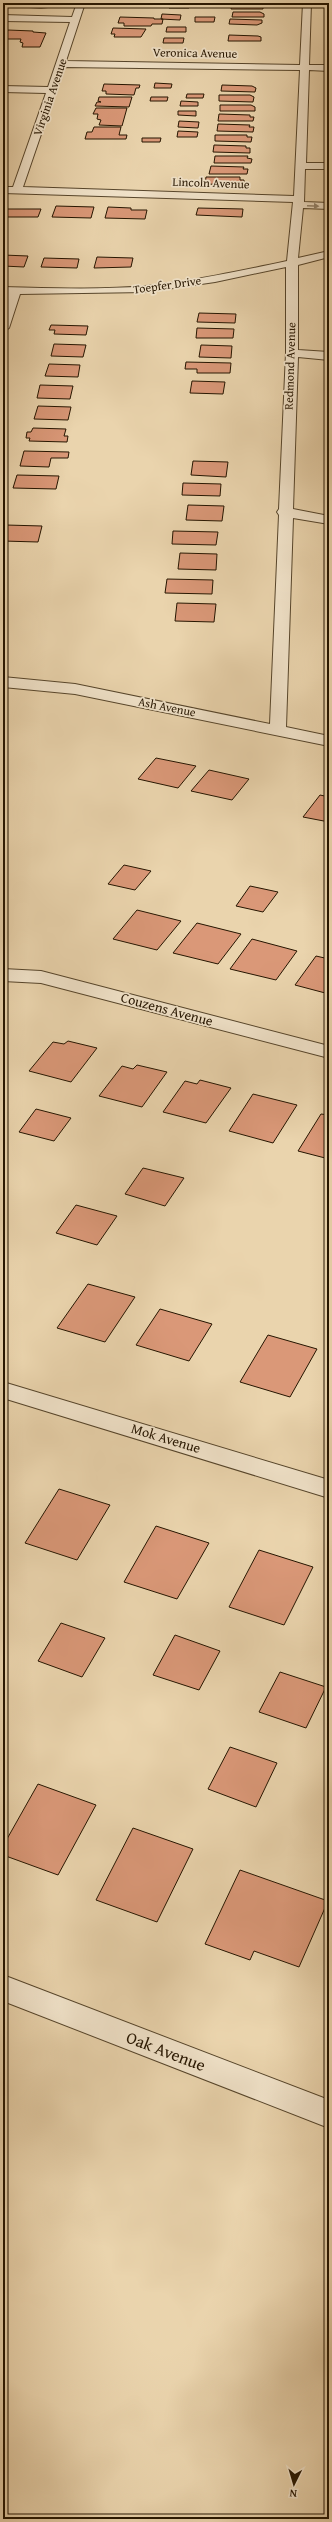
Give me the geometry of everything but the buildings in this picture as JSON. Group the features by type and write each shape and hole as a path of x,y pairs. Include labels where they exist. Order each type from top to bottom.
{"street":[{"name":"Virginia Avenue","path":"19,186 62,64 81,3"},
{"name":"Redmond Avenue","path":"278,730 284,512 292,353 292,263 298,202 307,3"},
{"path":"3,18 75,20"},
{"name":"Veronica Avenue","path":"62,64 329,68"},
{"path":"3,89 52,90"},
{"path":"300,166 329,166"},
{"name":"Lincoln Avenue","path":"3,180 19,186 298,202 329,206"},
{"name":"Lincoln Avenue","path":"3,190 19,186"},
{"name":"Toepfer Drive","path":"9,290 87,292 148,289 292,263 329,254"},
{"path":"3,328 9,290"},
{"path":"292,353 329,356"},
{"path":"284,512 329,520"},
{"name":"Ash Avenue","path":"3,682 75,689 329,741"},
{"name":"Couzens Avenue","path":"3,975 41,977 329,1052"},
{"name":"Mok Avenue","path":"3,1390 329,1489"},
{"name":"Oak Avenue","path":"3,1988 329,2114"}]}
